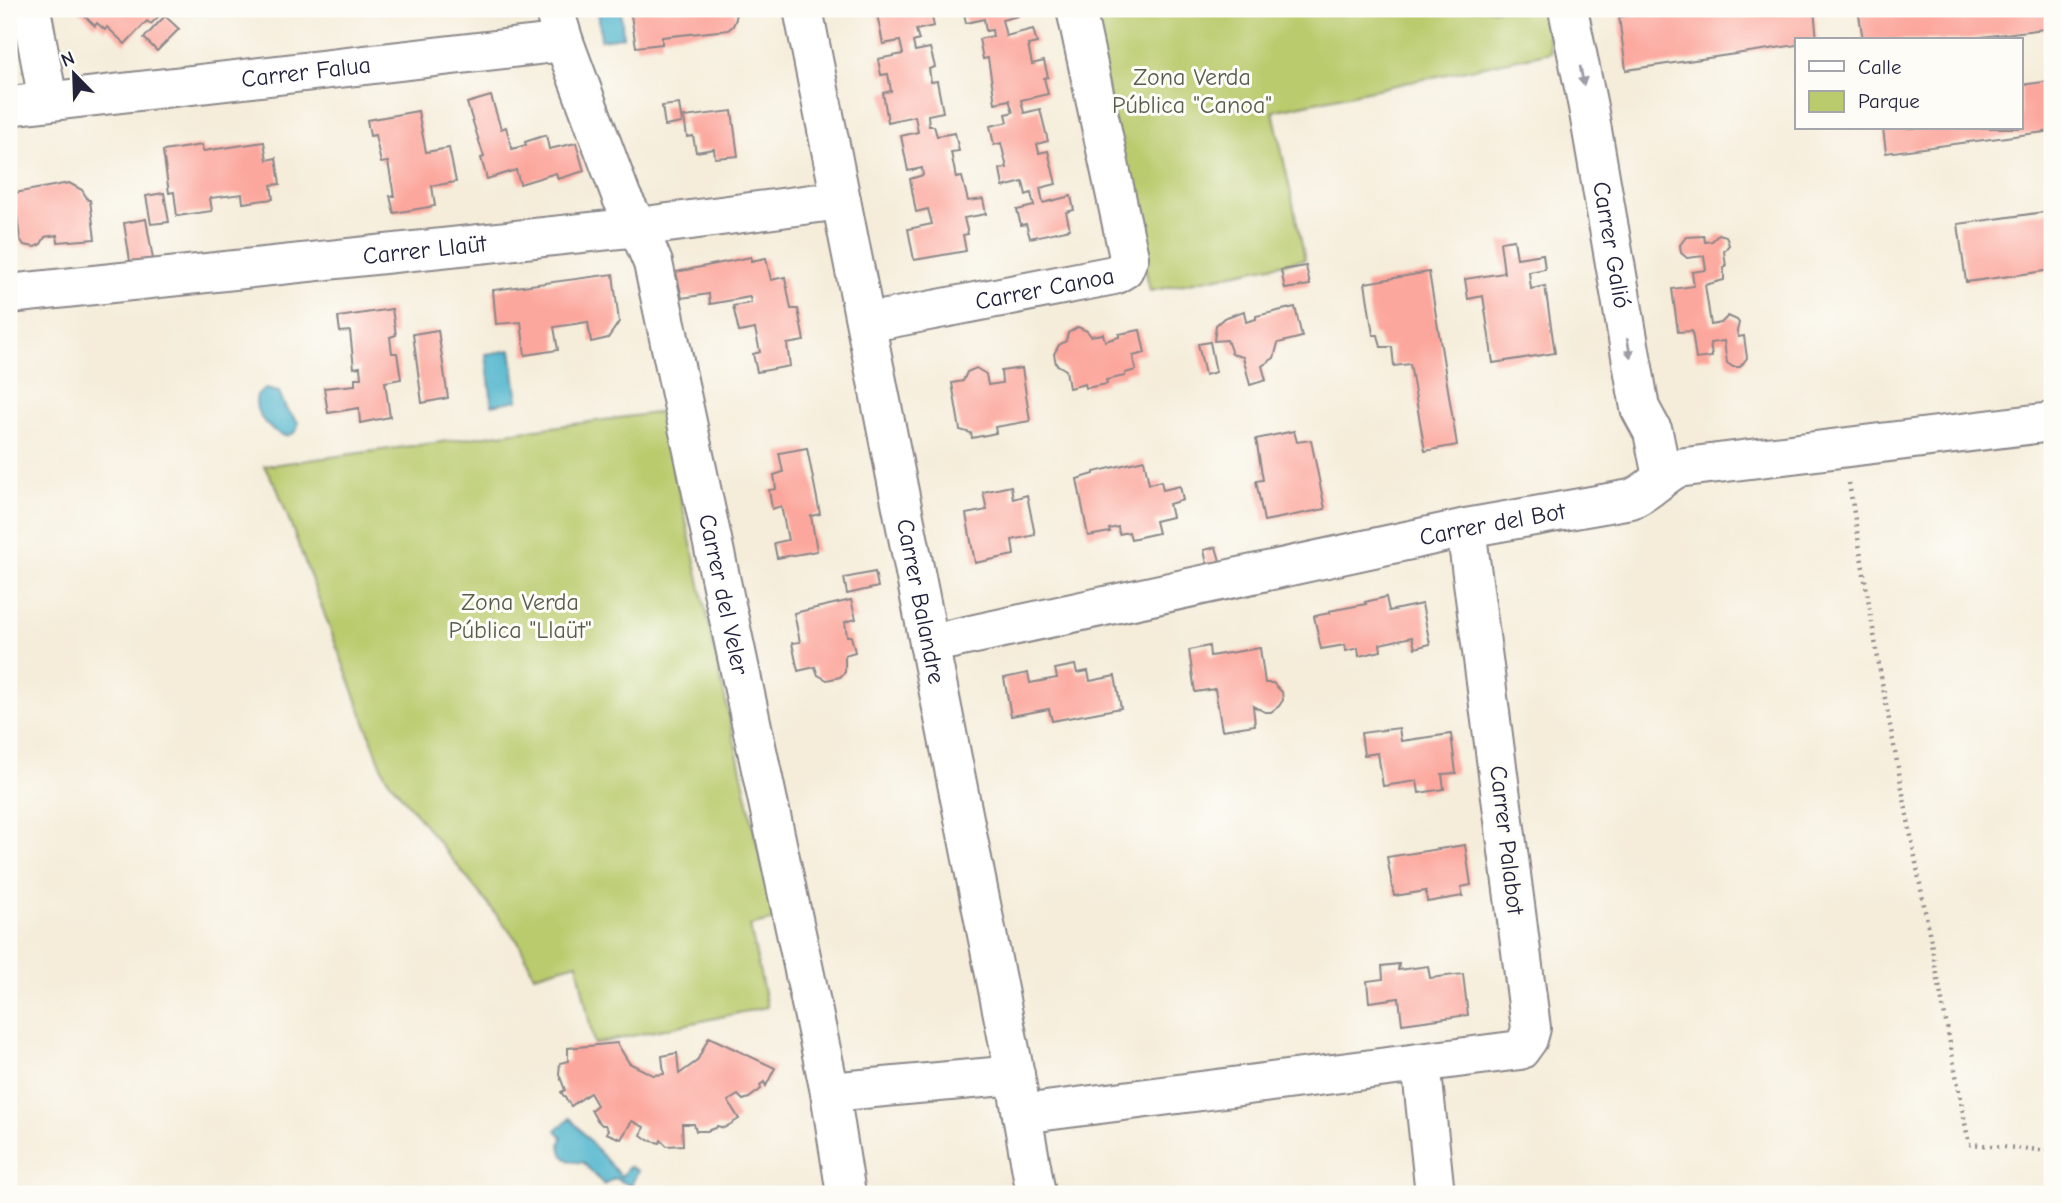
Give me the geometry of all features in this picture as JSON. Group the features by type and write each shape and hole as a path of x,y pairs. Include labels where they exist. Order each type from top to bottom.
{"street":[{"path":"31,9 48,101"},
{"name":"Carrer Balandre","path":"803,9 1015,1075 1036,1194"},
{"name":"Carrer Canoa","path":"866,323 1114,275 1124,269 1129,257 1076,9"},
{"name":"Carrer Galió","path":"1568,9 1588,107 1640,408 1653,432 1661,477"},
{"name":"Carrer Falua","path":"9,106 559,26"},
{"name":"Carrer del Veler","path":"559,26 622,198 653,262 830,1092 846,1194"},
{"name":"Carrer Llaüt","path":"9,294 638,227 841,200"},
{"name":"Carrer del Bot","path":"929,644 1466,528 1631,499 1647,491 1661,477 1677,468 2052,422"},
{"name":"Carrer Palabot","path":"1022,1114 1520,1049 1528,1039 1531,1028 1466,528"},
{"path":"1421,1063 1435,1194"},
{"path":"830,1092 1015,1075"}],"path":[{"path":"1843,449 1881,677 1969,1144 2052,1151"}],"green space":[{"name":"Zona Verda Pública \"Canoa\"","path":"1090,9 1542,9 1551,52 1273,111 1305,259 1150,291"},
{"name":"Zona Verda Pública \"Llaüt\"","path":"662,412 774,920 750,926 767,1007 594,1044 577,963 534,975 519,943 385,775 277,488 264,466"}],"water":[{"path":"598,9 621,9 623,37 601,40"},
{"path":"511,350 518,400 492,405 486,354"},
{"path":"266,389 279,392 286,409 298,422 298,428 293,433 285,436 279,433 259,415 257,395"},
{"path":"570,1118 621,1177 629,1166 638,1171 631,1186 615,1178 604,1185 583,1162 564,1157 560,1148 562,1137 556,1130"}],"building":[{"path":"77,9 166,9 151,24 147,21 125,44 107,27 105,30 97,23 95,26"},
{"path":"630,9 735,9 736,19 728,30 662,37 662,44 636,47"},
{"path":"876,9 930,9 934,26 916,30 919,40 913,42 915,51 930,48 935,67 929,69 931,82 937,81 943,112 928,115 929,126 934,126 937,136 955,133 959,151 951,152 956,178 962,177 968,201 983,199 986,214 964,218 968,234 963,235 966,251 914,260 908,229 932,224 928,209 916,212 910,179 923,175 922,168 908,171 901,136 918,132 915,116 888,122 883,93 891,91 888,74 881,75 878,59 903,54 900,41 883,44"},
{"path":"963,9 1016,9 1018,16 1002,20 1006,36 1033,29 1037,43 1028,45 1032,64 1044,61 1048,94 1021,100 1024,113 1040,109 1048,141 1037,144 1039,153 1048,151 1056,184 1040,188 1043,203 1071,196 1074,210 1066,212 1070,229 1030,238 1026,224 1021,225 1017,210 1034,206 1031,193 1026,195 1023,182 1003,187 1000,169 1007,168 1001,143 994,145 990,126 1008,122 1006,114 1013,112 1009,100 995,103 988,58 983,59 979,39 993,36 992,30 986,31 984,19 966,23"},
{"path":"1675,9 1814,9 1817,38 1795,38 1795,45 1626,70 1619,17"},
{"path":"1858,9 2052,9 2052,28 1974,38 1863,38"},
{"path":"165,16 179,29 157,51 144,38"},
{"path":"2052,81 2052,131 1886,153 1883,130 2022,130 2022,85"},
{"path":"491,96 501,129 506,127 512,149 546,135 549,149 576,143 584,171 558,179 556,173 520,184 516,170 487,179 481,158 484,157 467,103"},
{"path":"679,104 682,123 665,126 662,106"},
{"path":"418,111 426,152 449,148 456,182 432,186 435,206 394,213 388,162 381,163 375,135 370,136 367,120"},
{"path":"732,111 738,156 715,158 714,149 696,152 693,136 687,137 684,117"},
{"path":"264,142 267,160 276,158 280,184 271,185 273,199 243,203 242,194 210,198 212,211 177,216 174,192 169,193 163,151 202,145 203,151"},
{"path":"69,183 82,190 90,200 95,239 58,242 57,235 45,237 41,244 35,247 24,245 20,239 16,209 9,210 9,194"},
{"path":"164,193 169,222 151,224 146,196"},
{"path":"2052,211 2052,270 1966,282 1958,224"},
{"path":"146,219 153,259 130,261 124,223"},
{"path":"1719,234 1726,236 1729,245 1724,251 1724,280 1705,285 1711,325 1721,323 1728,316 1737,320 1738,337 1744,336 1747,358 1740,367 1727,363 1724,341 1710,343 1712,357 1696,359 1692,331 1678,332 1672,289 1694,286 1692,272 1706,270 1704,256 1687,258 1681,253 1680,245 1686,237 1704,236 1705,242 1712,241"},
{"path":"1514,240 1517,258 1543,254 1545,269 1529,272 1531,289 1545,286 1555,353 1493,363 1483,296 1468,299 1465,279 1504,273 1500,242"},
{"path":"751,257 751,261 766,258 771,280 785,277 791,309 798,309 804,341 787,344 790,366 757,372 753,354 760,352 755,329 739,332 733,306 751,303 750,297 710,304 709,294 682,298 676,272"},
{"path":"1306,266 1310,285 1285,289 1281,270"},
{"path":"1429,272 1457,445 1425,451 1410,364 1394,366 1392,347 1381,347 1378,335 1373,335 1365,283"},
{"path":"613,274 619,322 608,338 591,342 588,322 554,327 558,350 525,355 521,322 496,324 493,290"},
{"path":"1295,307 1302,337 1278,343 1274,358 1262,366 1266,380 1250,385 1243,357 1232,354 1227,340 1214,341 1216,325 1224,318 1244,311 1246,322 1256,319 1256,316"},
{"path":"392,309 396,335 390,337 392,353 397,353 401,379 385,382 390,417 360,423 359,408 328,413 324,388 355,385 355,378 361,378 360,367 354,368 350,331 340,332 338,317"},
{"path":"1078,327 1091,336 1103,334 1105,341 1119,337 1119,334 1140,330 1145,353 1133,356 1136,370 1125,373 1125,376 1106,380 1107,384 1086,388 1085,384 1069,388 1066,370 1056,364 1054,354 1059,345 1066,341 1068,333"},
{"path":"438,330 448,398 422,403 413,334"},
{"path":"1210,342 1216,372 1205,375 1198,344"},
{"path":"976,368 986,374 988,385 1002,383 1001,371 1022,368 1030,421 995,427 996,433 972,438 971,433 960,430 952,383 963,381 967,372"},
{"path":"1294,431 1297,442 1311,440 1325,509 1264,521 1256,481 1263,480 1256,439"},
{"path":"807,448 820,514 811,516 817,551 777,558 774,543 788,540 781,506 772,509 769,490 776,489 774,475 783,472 779,453"},
{"path":"1144,460 1149,484 1161,481 1163,490 1180,486 1183,500 1169,504 1172,517 1155,521 1158,533 1131,539 1129,532 1119,534 1118,527 1109,529 1110,532 1088,536 1077,479"},
{"path":"1011,486 1013,499 1027,495 1035,535 1012,540 1014,555 975,563 966,514 987,510 983,492"},
{"path":"1216,547 1220,561 1207,564 1204,550"},
{"path":"875,572 878,587 847,594 844,578"},
{"path":"1386,597 1389,611 1422,604 1430,644 1415,648 1412,637 1380,644 1381,651 1359,656 1358,648 1346,651 1345,645 1321,649 1314,616"},
{"path":"851,600 856,619 845,622 847,636 851,636 855,652 845,655 845,672 840,677 827,680 818,675 815,667 798,671 792,643 800,642 794,613"},
{"path":"1209,646 1210,656 1260,648 1265,683 1273,683 1282,692 1283,700 1279,706 1271,712 1265,712 1253,706 1255,725 1222,730 1215,689 1195,692 1189,650"},
{"path":"1075,665 1077,673 1088,671 1090,681 1115,676 1121,708 1052,721 1049,709 1011,716 1004,678 1028,673 1030,683 1057,678 1055,669"},
{"path":"1399,728 1401,741 1451,734 1456,773 1442,774 1444,789 1419,793 1417,781 1383,786 1378,753 1364,755 1361,733"},
{"path":"1465,845 1471,885 1461,887 1463,896 1427,902 1426,891 1394,896 1387,857"},
{"path":"1399,964 1398,970 1428,966 1430,978 1463,974 1468,1015 1402,1024 1399,998 1369,1002 1367,981 1383,979 1382,966"},
{"path":"709,1037 775,1068 766,1086 764,1082 760,1085 761,1089 749,1098 743,1100 738,1095 728,1101 739,1119 724,1128 717,1126 707,1131 696,1131 694,1124 682,1124 683,1145 667,1146 661,1140 660,1143 648,1140 641,1135 644,1127 632,1121 621,1139 606,1133 608,1130 605,1125 596,1119 591,1110 597,1105 590,1093 571,1106 561,1092 565,1090 559,1074 560,1063 568,1061 568,1048 617,1043 629,1063 653,1075 664,1074 662,1056 677,1053 679,1074 697,1061"}]}
